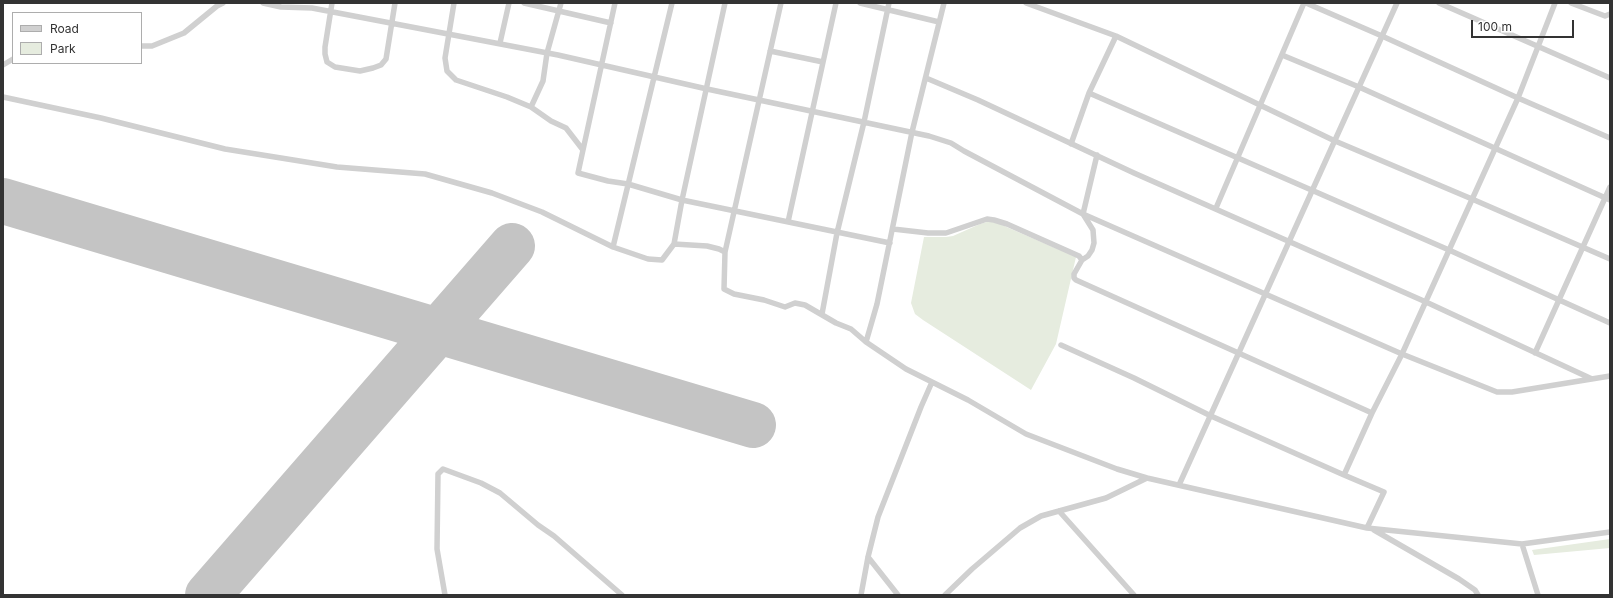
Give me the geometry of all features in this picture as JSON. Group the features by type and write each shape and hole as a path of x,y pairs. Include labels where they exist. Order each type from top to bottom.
{"street":[{"path":"212,10 214,3"},
{"path":"142,46 152,46 184,33 223,3"},
{"path":"263,3 281,7 312,8 330,11 500,43 707,89 912,132 951,143 1083,214 1266,293 1402,354 1497,392 1512,392 1610,376"},
{"path":"332,3 325,54 327,62 335,67 360,71 381,65 386,59 395,3"},
{"path":"454,3 445,58 447,71 456,80 531,107 552,121 566,128 583,150"},
{"path":"500,43 509,3"},
{"path":"524,3 611,23"},
{"path":"531,107 543,82 547,53 561,3"},
{"path":"615,3 578,173 608,181 628,184 682,200 890,243"},
{"path":"613,247 672,3"},
{"path":"3,97 101,118 225,149 337,167 425,174 492,194 542,212 613,247 648,259 662,260 674,244 682,200 725,3"},
{"path":"781,3 725,252 724,288 734,294 784,306 796,303 800,304 822,314 836,323 851,329 866,342 906,369 968,400 1026,434 1147,478 1370,528 1522,544 1610,532"},
{"path":"788,222 836,3"},
{"path":"860,3 889,6 939,22"},
{"path":"866,342 877,304 912,132 944,3"},
{"path":"1026,3 1116,36 1335,141 1610,259"},
{"path":"1216,208 1305,3 1610,138"},
{"path":"1179,485 1397,3"},
{"path":"1439,3 1610,78"},
{"path":"1344,475 1372,413 1426,302 1518,98 1555,3"},
{"path":"1571,3 1605,16 1610,14"},
{"path":"822,314 837,233 864,122 889,6"},
{"path":"1071,144 1089,92 1116,36"},
{"path":"770,51 823,62"},
{"path":"1282,55 1359,87 1608,199"},
{"path":"3,65 12,60"},
{"path":"926,78 978,100 1097,156 1426,302 1592,379"},
{"path":"1089,92 1449,250 1610,323"},
{"path":"1083,214 1097,156"},
{"path":"1535,353 1583,248 1608,199 1610,187"},
{"path":"1083,214 1093,230 1094,243 1092,250 1088,256 1082,260 1074,274 1074,278 1076,280 1372,413"},
{"path":"893,229 928,233 946,233 978,221 987,219 994,220 1075,253 1082,260"},
{"path":"674,244 707,246 725,252"},
{"path":"1061,345 1134,378 1211,416 1384,492 1370,528"},
{"path":"861,595 868,557 878,517 932,382"},
{"path":"445,595 437,549 438,474 443,469 481,483 500,493 538,525 554,536 622,595"},
{"path":"945,595 972,569 1020,528 1041,516 1106,498 1147,478"},
{"path":"1059,511 1134,595"},
{"path":"1370,528 1459,579 1475,590 1478,595"},
{"path":"1522,544 1538,595"},
{"path":"868,557 898,595"}],"green space":[{"path":"990,221 1076,257 1056,344 1031,390 923,320 915,314 911,303 924,237 953,236"},
{"path":"1610,539 1610,548 1534,555 1532,550"}],"runway":[{"path":"3,201 753,425"},
{"path":"208,595 512,246"}]}
